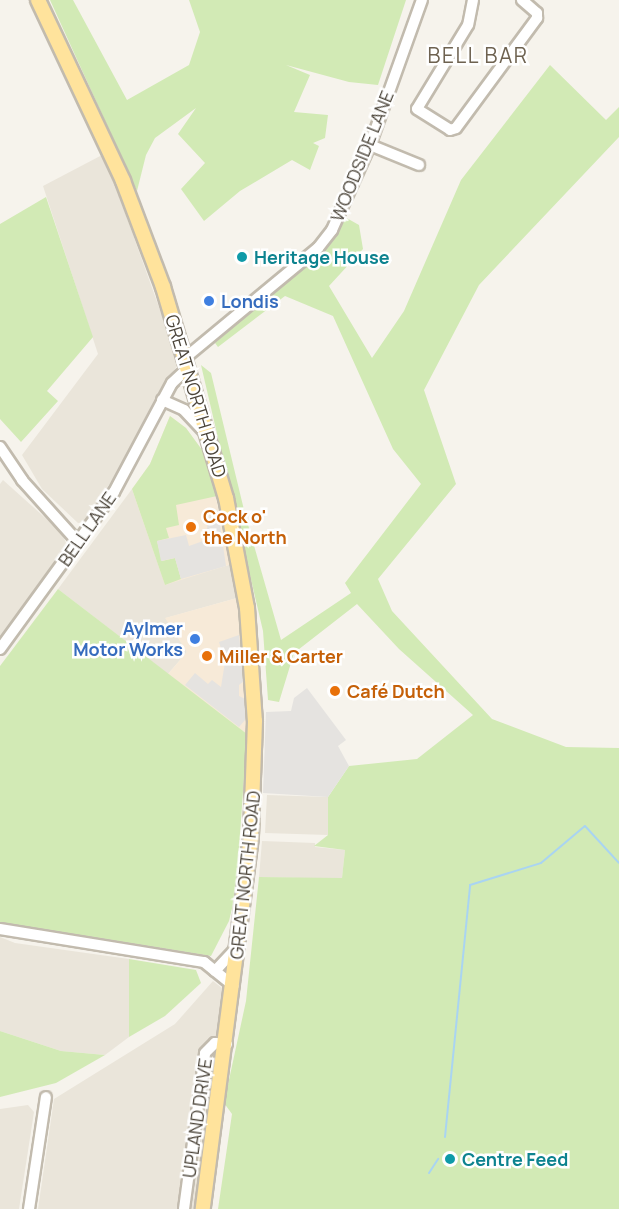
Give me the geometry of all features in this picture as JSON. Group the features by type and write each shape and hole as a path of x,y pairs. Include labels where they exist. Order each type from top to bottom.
{"main road":[{"name":"GREAT NORTH ROAD","path":"38,0 138,216 209,437 240,567 254,686 255,779 239,945 226,1044 215,1098 203,1209"}],"street":[{"name":"WOODSIDE LANE","path":"187,363 318,249 344,208 370,145 422,0"},
{"path":"473,0 468,26 417,109 450,130 456,128 537,18 537,13 522,0"},
{"path":"370,145 419,165"},
{"name":"BELL LANE","path":"0,649 129,467 162,400 187,363"},
{"path":"162,400 184,410 209,437"},
{"path":"0,447 22,480 77,541"},
{"path":"0,929 194,960 215,970 234,986"},
{"path":"215,970 239,945"},
{"name":"UPLAND DRIVE","path":"184,1209 205,1053 215,1043 226,1044"},
{"path":"29,1209 46,1097"}],"shaded area":[{"path":"104,154 179,363 154,400 121,467 84,522 78,523 42,489 22,455 98,354 43,186"},
{"path":"170,416 186,428 205,454 232,564 165,585 132,489 150,464"},
{"path":"3,480 61,532 67,545 0,638 0,484"},
{"path":"132,489 165,584 232,564 237,598 166,618 187,652 168,674 58,589"},
{"path":"218,511 226,566 181,579 175,558 161,561 157,541 186,535 189,546 206,540 208,519"},
{"path":"237,598 246,678 247,734 168,674 187,652 165,618"},
{"path":"239,635 244,681 239,685 239,696 245,699 245,720 239,727 185,685 195,673 208,684 212,680 221,687 225,662 219,642"},
{"path":"307,688 346,740 338,746 349,766 328,797 263,793 266,712 291,711 294,698"},
{"path":"267,795 328,797 328,835 265,833"},
{"path":"262,841 315,843 315,847 345,850 342,879 259,877"},
{"path":"0,937 15,943 129,959 129,1037 105,1055 61,1051 0,1031"},
{"path":"213,981 222,988 194,1209 38,1209 54,1099 175,1024"},
{"path":"28,1105 34,1112 19,1209 0,1209 0,1109"}],"green space":[{"path":"50,0 73,0 127,100 189,65 200,32 189,0 406,0 378,85 349,82 286,65 310,75 294,112 328,115 325,138 313,143 319,146 310,170 292,160 240,191 204,221 181,189 205,163 178,134 196,108 155,138 146,155 137,191"},
{"path":"550,65 606,120 619,107 619,137 479,285 424,390 456,484 378,579 392,611 492,719 566,747 619,748 619,1209 218,1209 232,1114 224,1103 246,1001 259,877 342,878 345,850 314,846 328,835 328,797 349,766 417,759 473,715 399,649 357,604 294,653 279,702 268,700 263,631 201,365 211,373 245,514 281,640 351,593 345,583 421,484 393,449 333,316 285,296 218,347 215,343 328,245 343,216 359,225 363,249 329,286 372,358 404,311 461,180"},
{"path":"46,197 93,337 47,391 58,401 21,442 0,419 0,224"},
{"path":"170,416 186,428 205,454 217,496 176,505 179,525 166,528 169,538 157,541 162,561 175,558 181,579 165,585 132,489 150,464"},
{"path":"58,589 247,734 236,892 229,921 211,956 0,922 0,666"},
{"path":"129,959 196,970 201,983 165,1016 129,1037"},
{"path":"0,1031 61,1051 105,1055 56,1083 0,1097"}],"waterway":[{"path":"445,1137 470,885 541,863 585,826 619,863"},
{"path":"429,1173 438,1159"}],"place":[{"name":"Heritage House","path":"242,257"},
{"name":"Londis","path":"209,301"},
{"name":"Cock o' the North","path":"191,527"},
{"name":"Aylmer Motor Works","path":"195,639"},
{"name":"Miller & Carter","path":"207,656"},
{"name":"Café Dutch","path":"335,691"},
{"name":"Centre Feed","path":"450,1159"}],"district":[{"name":"BELL BAR","path":"478,55"}]}
